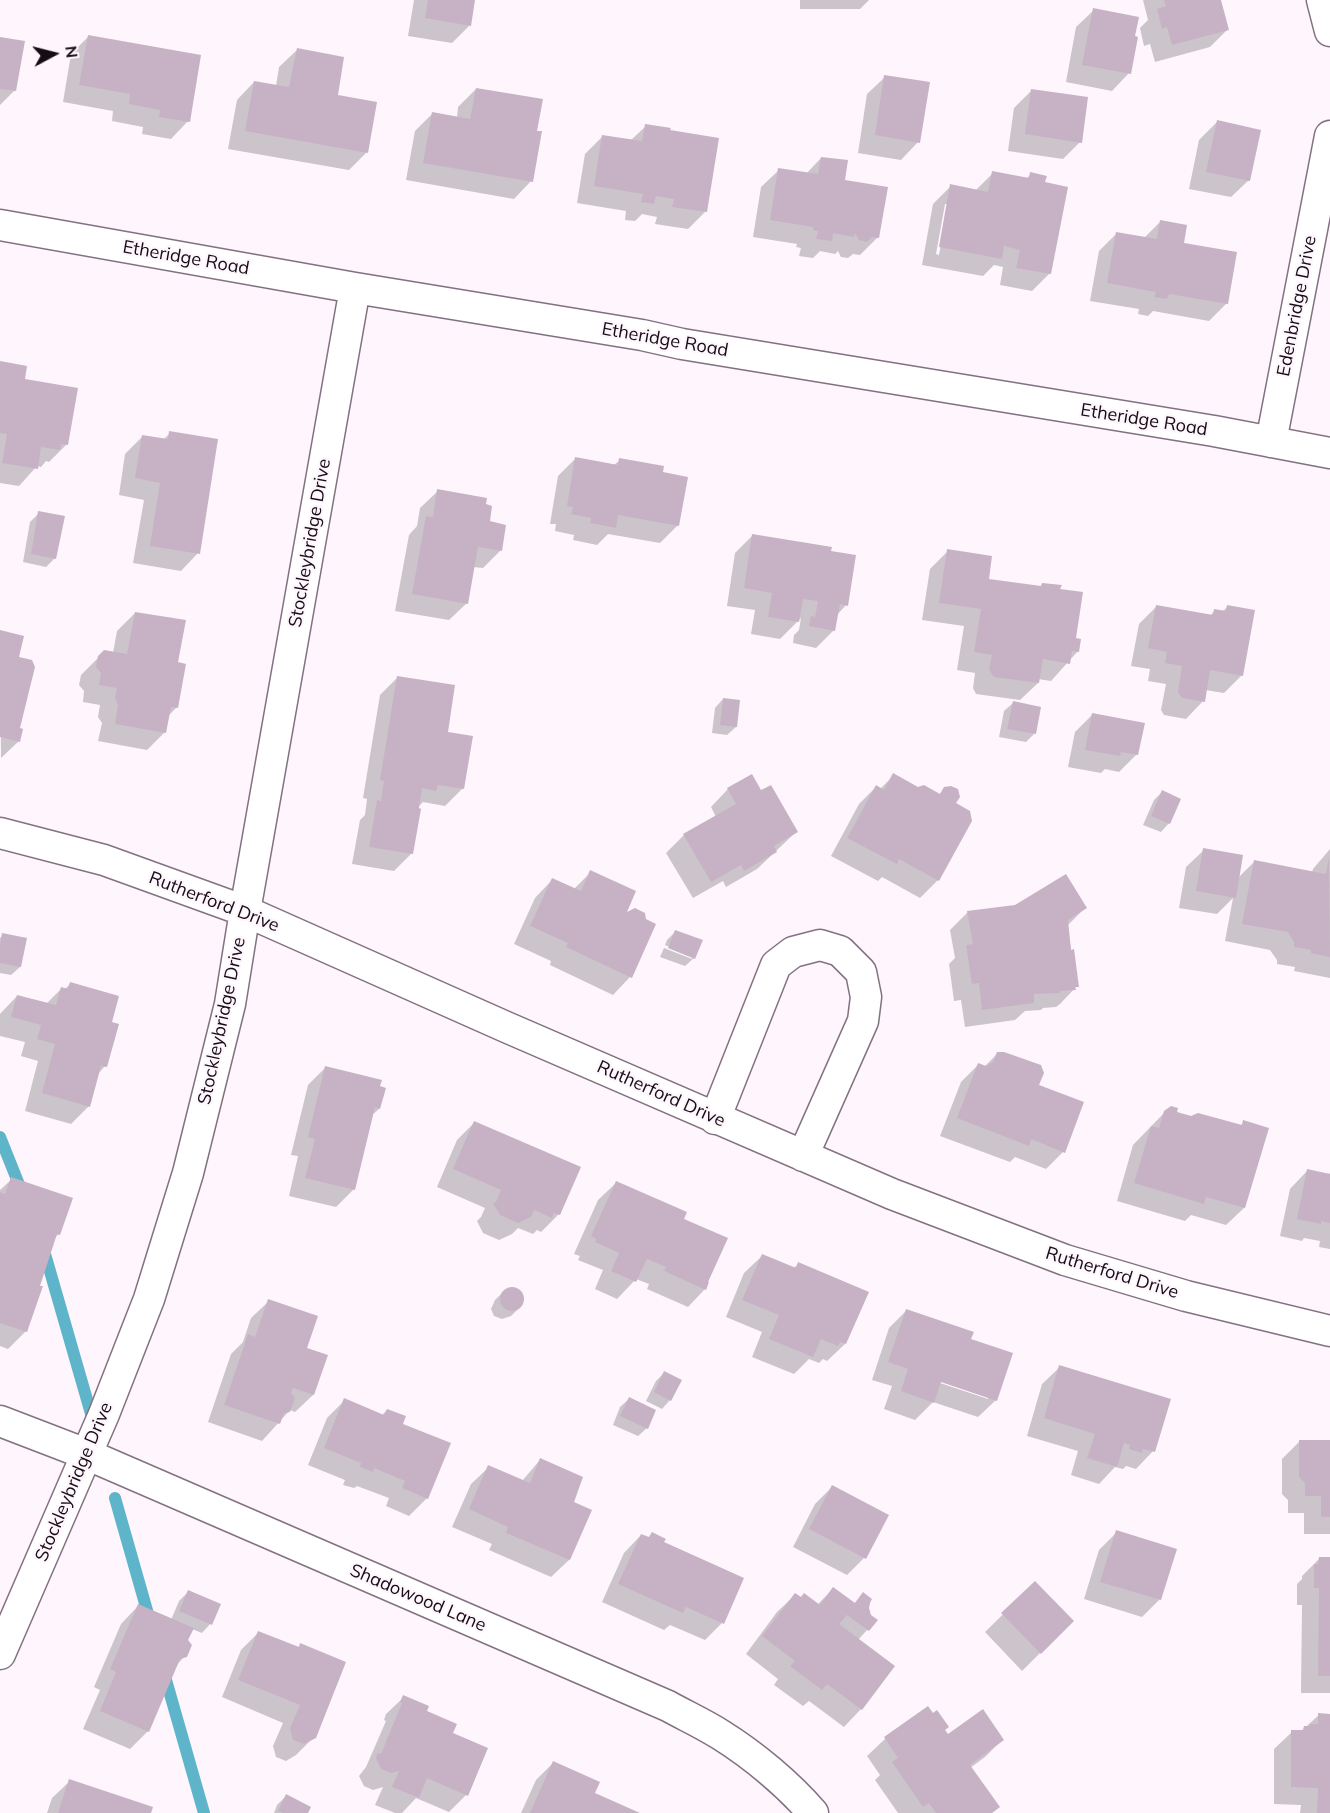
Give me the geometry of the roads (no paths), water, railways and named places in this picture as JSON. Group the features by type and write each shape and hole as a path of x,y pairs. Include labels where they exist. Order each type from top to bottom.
{"street":[{"path":"1322,0 1330,31"},
{"name":"Edenbridge Drive","path":"1271,442 1330,136"},
{"name":"Etheridge Road","path":"0,225 355,288 1330,453"},
{"name":"Stockleybridge Drive","path":"0,1654 104,1414 148,1299 188,1173 230,1004 355,288"},
{"name":"Rutherford Drive","path":"0,833 104,860 245,911 716,1119 892,1194 1065,1260 1186,1296 1330,1331"},
{"path":"716,1119 776,965 793,952 820,945 840,951 861,972 866,997 863,1021 803,1156"},
{"name":"Shadowood Lane","path":"0,1421 86,1454 668,1706 721,1734 751,1756 802,1800 813,1813"}],"waterway":[{"path":"0,1137 22,1192"},
{"path":"43,1247 94,1424"},
{"path":"115,1498 150,1621"},
{"path":"164,1673 204,1813"}]}
